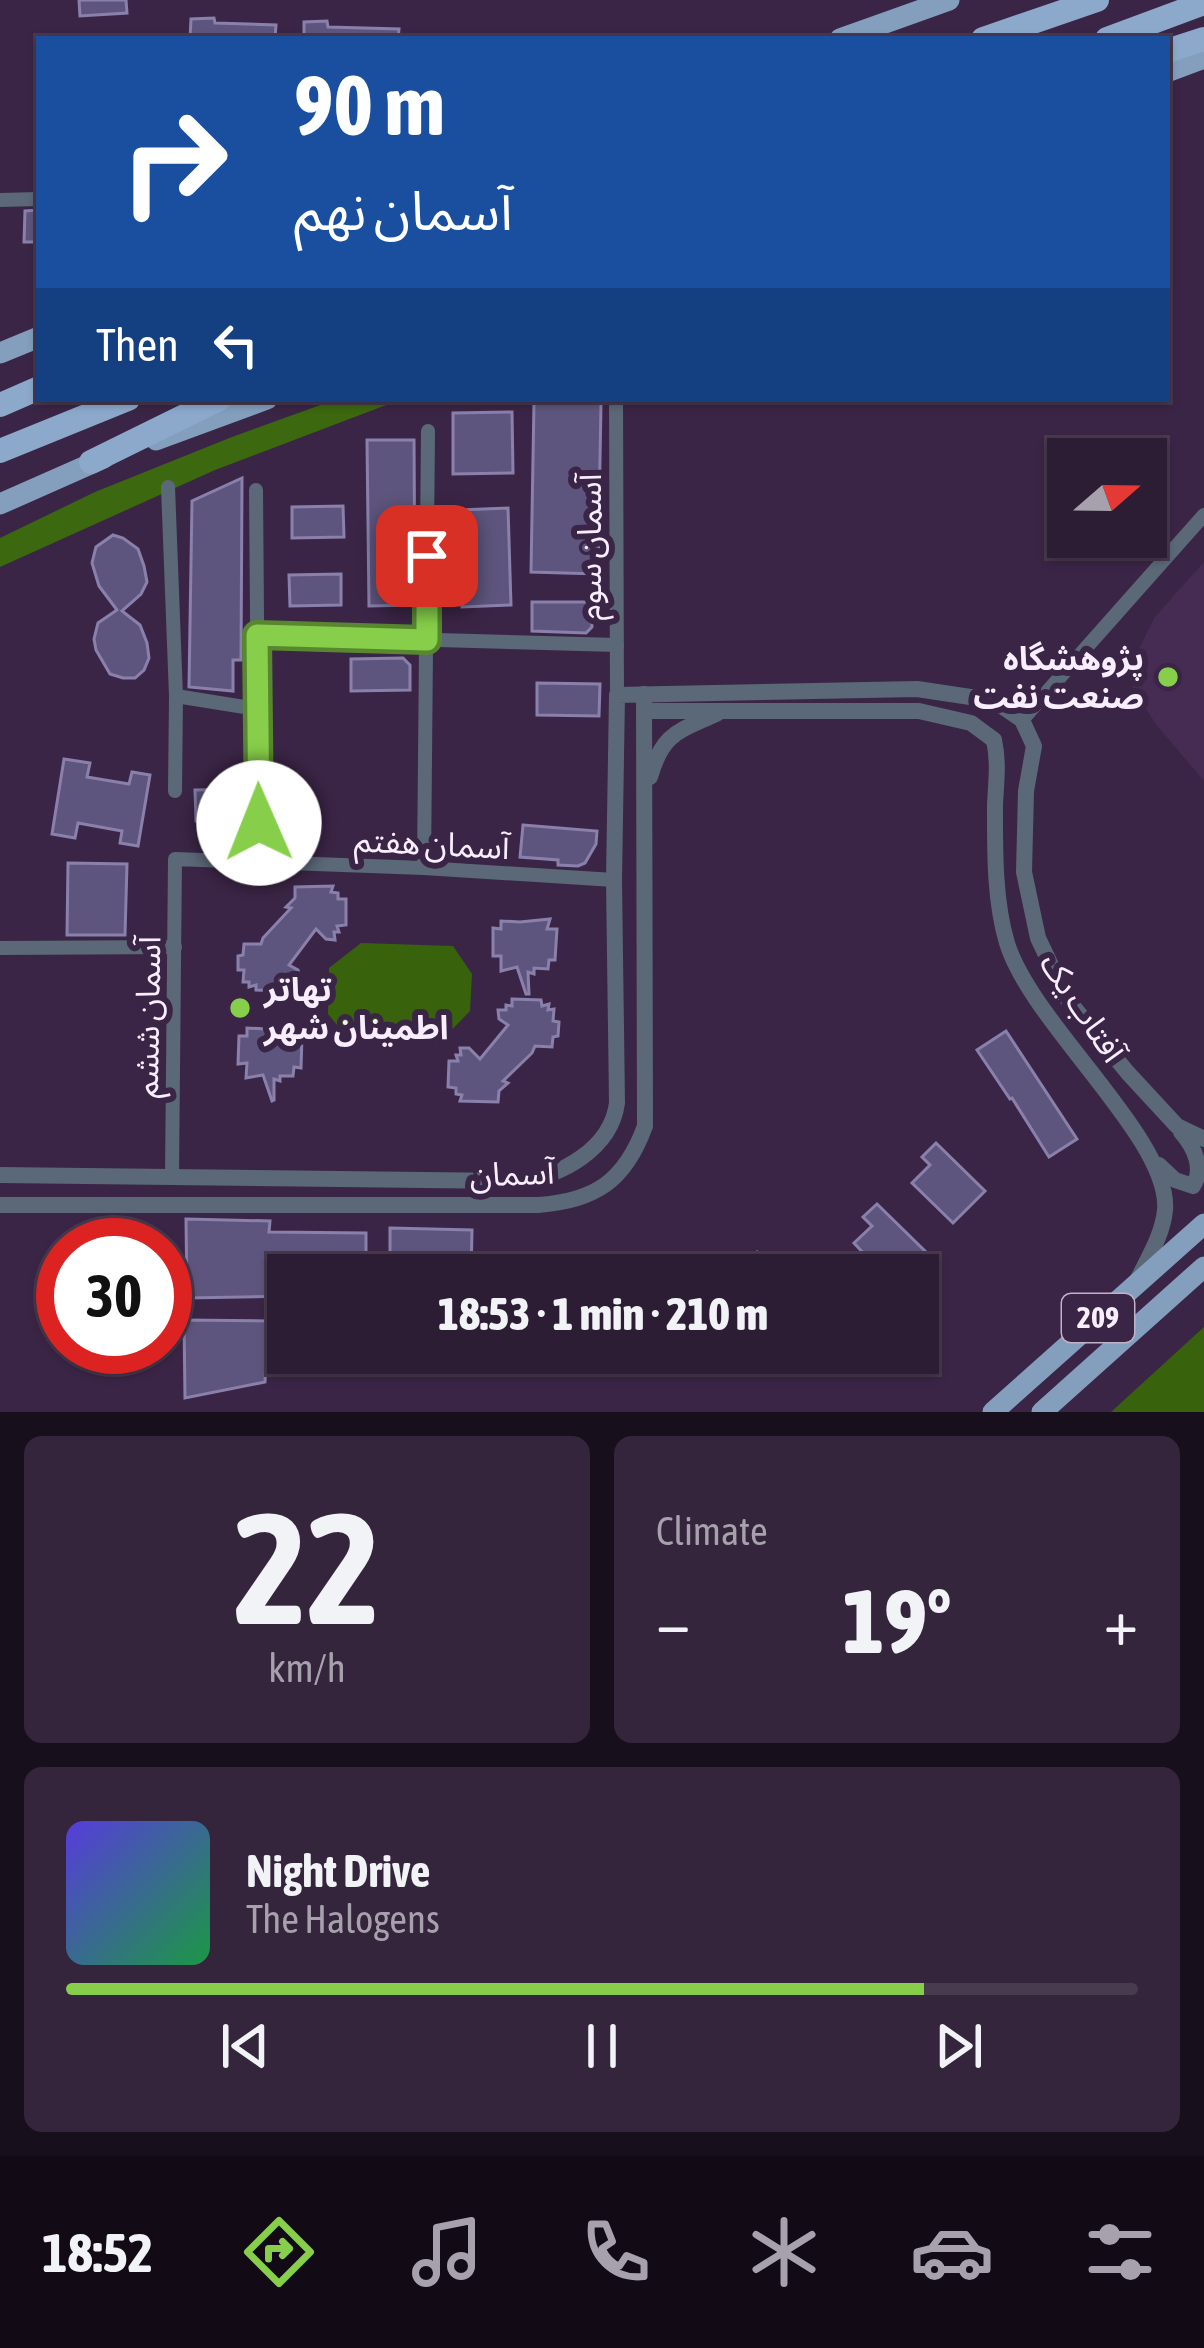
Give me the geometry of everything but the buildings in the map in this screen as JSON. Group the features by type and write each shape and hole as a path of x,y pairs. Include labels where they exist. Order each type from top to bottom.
{"highway":[{"path":"973,36 1046,0"},
{"path":"992,36 1097,0"},
{"path":"1115,36 1204,3"},
{"path":"1170,50 1204,39"},
{"path":"0,405 36,389"},
{"path":"0,452 121,402"},
{"path":"91,462 213,402"}],"main road":[{"path":"848,36 949,0"},
{"path":"1170,70 1204,58"},
{"path":"0,353 36,338"},
{"path":"0,504 91,462 259,402"},
{"name":"209","path":"994,1412 1204,1224"},
{"name":"209","path":"1042,1412 1204,1267"}],"street":[{"path":"0,200 36,199"},
{"name":"آسمان سوم","path":"616,402 617,694"},
{"path":"424,868 428,431"},
{"path":"167,487 176,791"},
{"path":"256,490 259,861"},
{"path":"617,694 722,711 919,711 971,723 994,740 1022,720 1204,515"},
{"path":"257,635 617,645"},
{"path":"644,702 917,689 977,698 1022,720"},
{"name":"آسمان","path":"0,1175 520,1181 568,1167 600,1140 615,1119 617,694"},
{"path":"176,696 257,709"},
{"name":"آسمان","path":"0,1205 538,1205 579,1200 599,1191 629,1161 645,1126 644,702"},
{"path":"644,796 656,754 667,738 722,711"},
{"name":"آفتاب یک","path":"1022,720 1034,746 1026,791 1024,872 1038,938 1066,999 1177,1126 1204,1139"},
{"name":"آفتاب یک","path":"994,740 999,760 995,869 1007,944 1042,1010 1144,1145 1161,1180 1165,1210 1135,1286"},
{"name":"آسمان هفتم","path":"176,859 614,880"},
{"name":"آسمان ششم","path":"172,1176 176,859"},
{"path":"0,948 175,947"},
{"path":"1152,1160 1175,1180 1193,1186 1199,1182 1204,1173 1200,1160 1177,1126"}],"shaded area":[{"name":"پژوهشگاه صنعت نفت","path":"1204,562 1204,781 1133,690 1132,663 1155,617"}],"green space":[{"path":"329,402 394,402 215,470 0,567 0,538 95,492"},
{"path":"361,943 453,946 472,974 470,1011 439,1043 351,1042 328,1014 329,968"},
{"path":"1204,1327 1204,1412 1111,1412"}],"place":[{"name":"پژوهشگاه صنعت نفت","path":"1168,677"},
{"name":"تهاتر اطمینان شهر","path":"240,1008"}],"route":[{"path":"259,823 257,635 427,640 427,556"}]}
